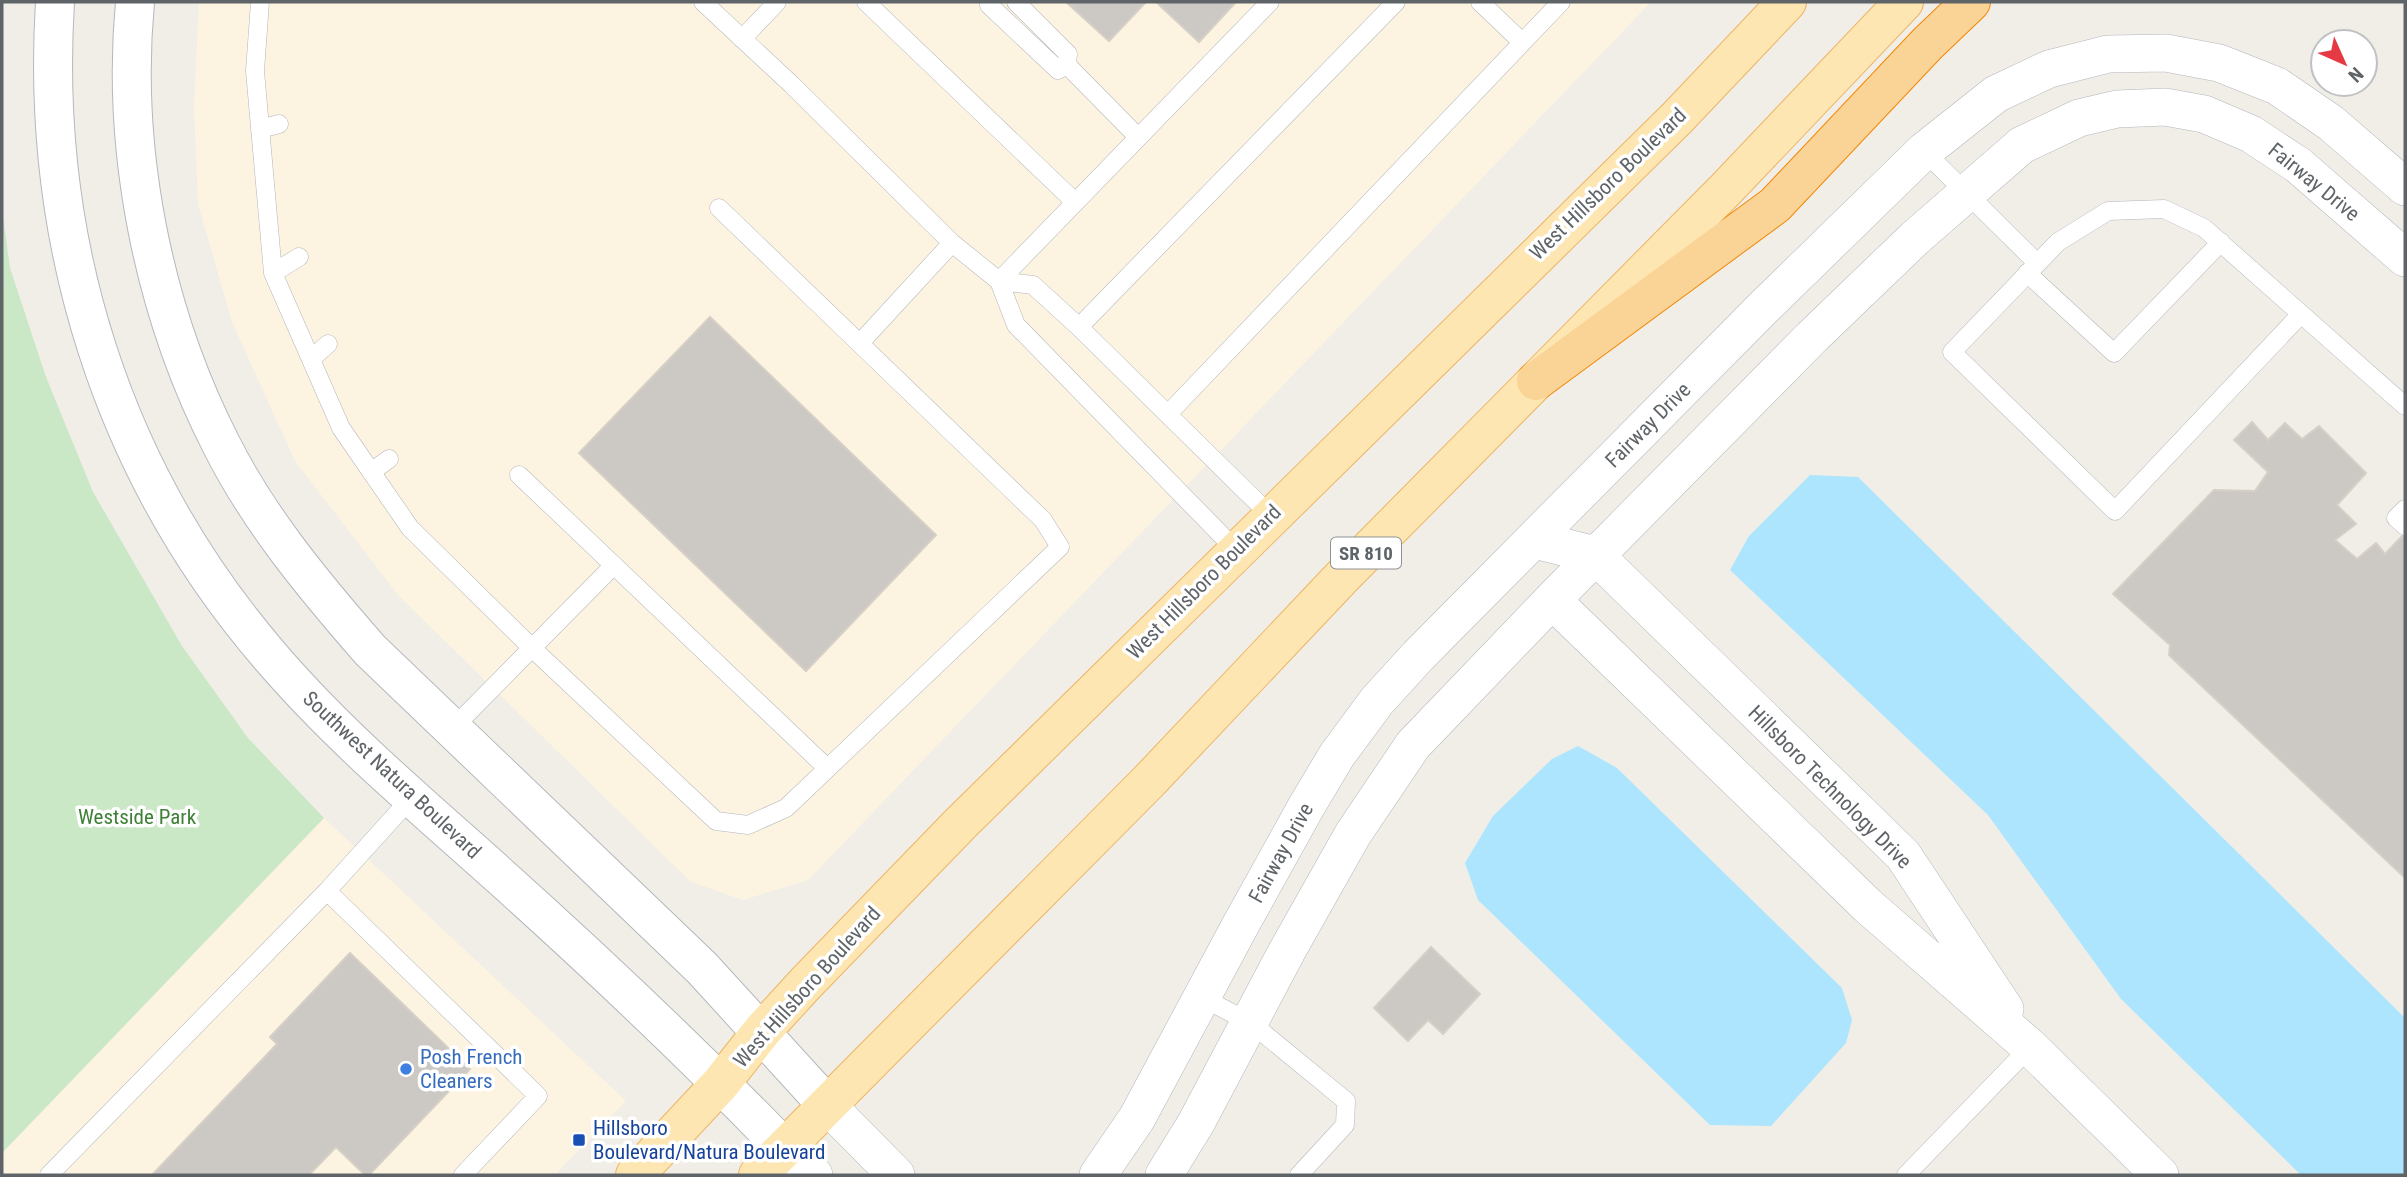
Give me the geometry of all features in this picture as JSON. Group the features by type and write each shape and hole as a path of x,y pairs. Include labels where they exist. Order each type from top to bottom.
{"highway":[{"path":"1536,381 1775,205 1928,43 1971,2"}],"main road":[{"name":"West Hillsboro Boulevard","path":"635,1175 721,1083 762,1031 960,824 1676,118 1787,2"},
{"name":"SR 810","path":"758,1175 1150,780 1342,577 1726,189 1904,2"}],"street":[{"name":"Southwest Natura Boulevard","path":"55,2 52,82 57,154 65,221 79,288 123,420 150,482 186,542 267,653 313,704 361,752 543,915 721,1083 784,1148"},
{"path":"135,2 131,80 135,146 150,245 174,329 196,389 221,445 253,499 328,602 370,650 702,968 827,1105 896,1175"},
{"name":"Fairway Drive","path":"1098,1175 1137,1118 1269,873 1337,755 1377,701 1418,656 1765,307 1924,151 1996,94 2049,69 2108,54 2166,53 2219,63 2277,86 2331,123 2405,187"},
{"name":"Fairway Drive","path":"1164,1175 1191,1132 1287,951 1353,834 1413,745 1595,555 1812,337 1966,192 2022,145 2080,118 2117,109 2165,107 2204,114 2251,134 2298,165 2405,258"},
{"path":"1552,600 1535,540 1595,555"},
{"name":"Hillsboro Technology Drive","path":"1595,555 1903,855 2030,1047"},
{"name":"Hillsboro Technology Drive","path":"1552,600 1868,906 2030,1047 2161,1175"},
{"path":"784,1148 814,1175"}],"lane":[{"path":"260,2 255,71 273,273 341,428 410,528 533,649 716,821 748,825 786,807 1060,547 1043,520 719,208"},
{"path":"703,2 952,243 999,281 1016,325 1236,550"},
{"path":"742,39 777,2"},
{"path":"866,2 1075,202"},
{"path":"990,2 989,5 1058,70 1067,65"},
{"path":"1016,2 1068,54 1067,65 1138,137"},
{"path":"999,281 1270,2"},
{"path":"1079,327 1396,2"},
{"path":"1480,2 1522,42"},
{"path":"1168,414 1561,2"},
{"path":"260,129 279,124"},
{"path":"1924,151 1966,192 2032,268 2114,353 2221,242"},
{"path":"2301,314 2115,511 1952,352 2058,242 2108,211 2164,209 2204,228 2405,406"},
{"path":"860,343 952,243"},
{"path":"273,273 299,257"},
{"path":"999,281 1033,285 1271,516"},
{"path":"311,359 328,344"},
{"path":"371,472 389,459"},
{"path":"519,475 827,768"},
{"path":"2405,509 2396,518 2405,526"},
{"path":"452,729 614,565"},
{"path":"49,1175 327,891 412,797"},
{"path":"327,891 538,1096 463,1175"},
{"path":"1203,998 1251,1023 1346,1101 1345,1125 1299,1175"},
{"path":"1906,1175 2030,1047"}],"shaded area":[{"path":"199,2 1651,2 808,880 743,900 691,882 398,595 295,461 232,322 198,204 194,106"},
{"path":"324,818 626,1101 555,1175 2,1175 2,1153"}],"green space":[{"name":"Westside Park","path":"2,209 10,268 46,377 93,492 182,646 248,738 324,818 2,1153"}],"water":[{"path":"1810,475 1858,477 2405,1018 2405,1175 2301,1175 2121,999 1988,815 1730,570 1749,536"},
{"path":"1578,746 1617,768 1842,988 1852,1020 1846,1043 1771,1126 1710,1125 1478,900 1465,863 1493,816 1552,759"}],"building":[{"path":"1066,2 1146,2 1109,41"},
{"path":"1156,2 1236,2 1199,42"},
{"path":"710,317 936,535 806,671 579,453"},
{"path":"2252,422 2268,440 2285,423 2302,439 2319,426 2366,473 2337,505 2356,524 2335,540 2357,559 2376,543 2385,554 2405,533 2405,878 2169,655 2170,645 2113,594 2214,490 2255,491 2268,472 2234,440"},
{"path":"1431,947 1480,994 1443,1034 1428,1020 1408,1041 1374,1008"},
{"path":"350,953 470,1069 369,1175 365,1175 336,1147 309,1175 152,1175 277,1044 270,1037"}],"place":[{"name":"Posh French Cleaners","path":"406,1069"},
{"name":"Hillsboro Boulevard/Natura Boulevard","path":"579,1140"}]}
